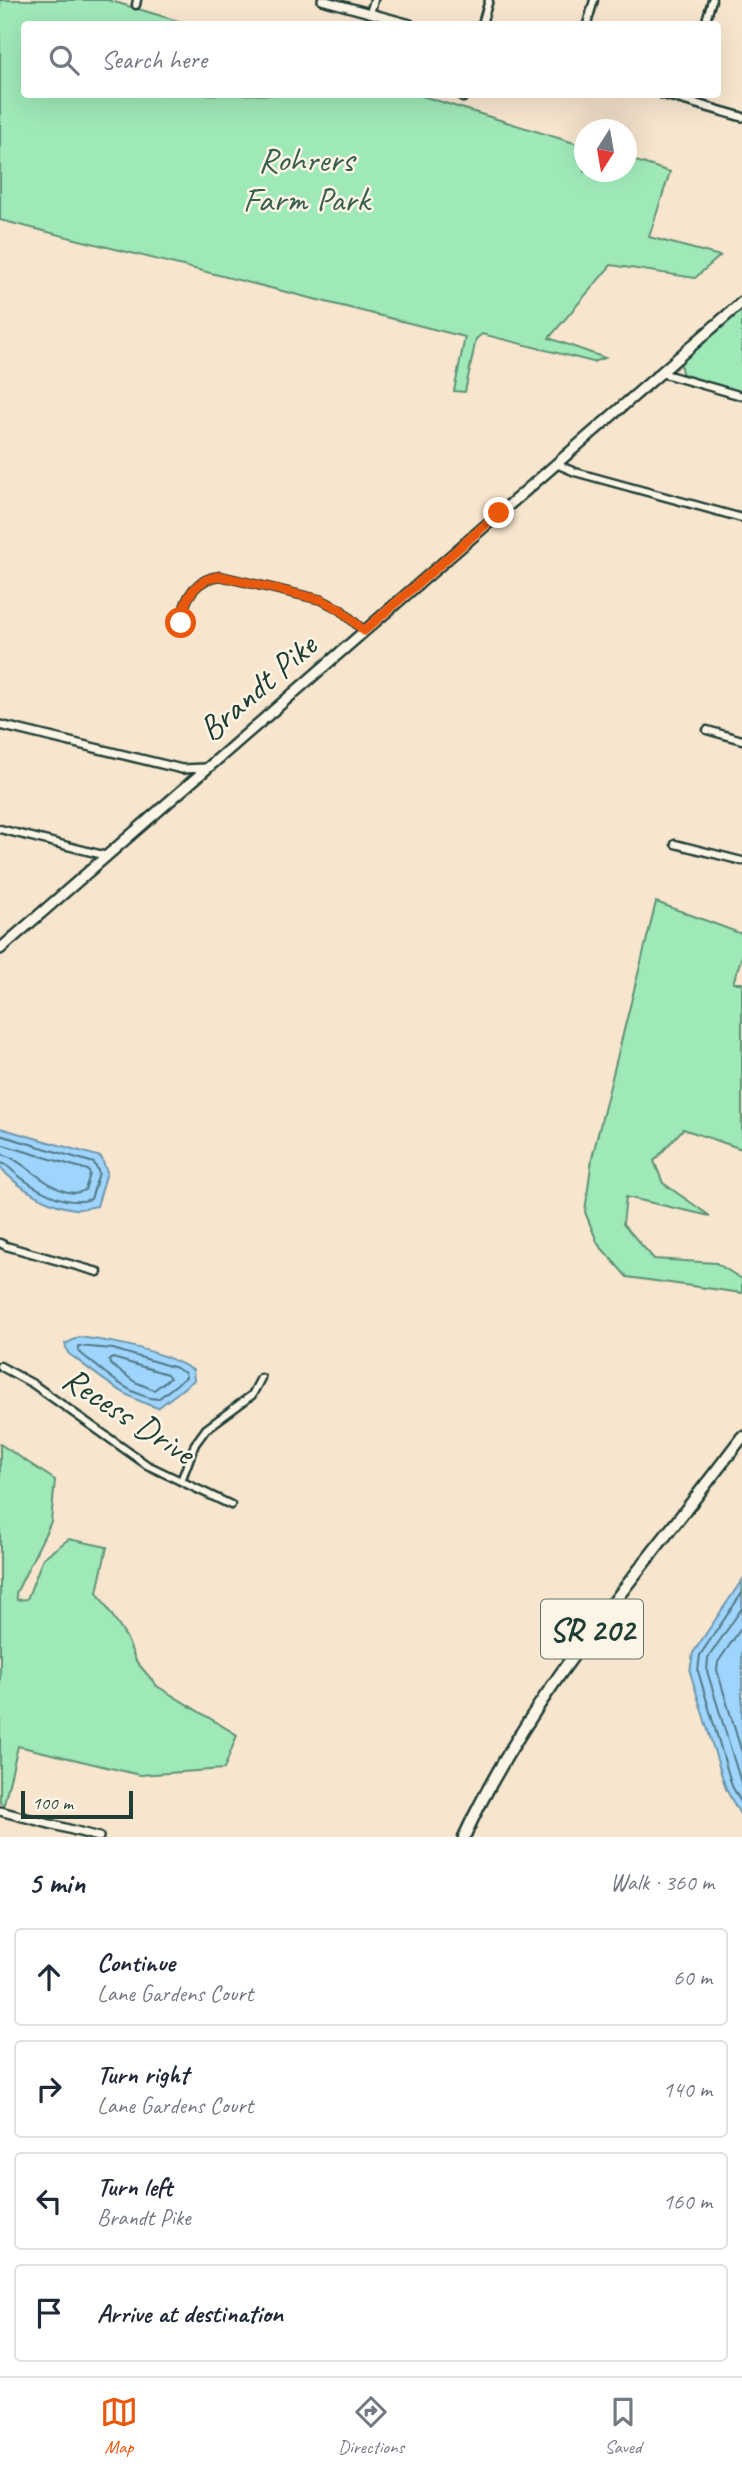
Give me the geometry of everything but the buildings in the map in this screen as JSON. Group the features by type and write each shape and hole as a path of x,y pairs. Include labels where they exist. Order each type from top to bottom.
{"main road":[{"name":"Brandt Pike","path":"1,945 107,856 742,302"},
{"name":"SR 202","path":"464,1837 495,1774 568,1664 616,1596 742,1437"}],"street":[{"path":"322,0 399,21"},
{"path":"370,13 374,0"},
{"path":"483,21 489,0"},
{"path":"588,21 594,0"},
{"path":"706,21 712,0"},
{"path":"685,98 742,117"},
{"path":"661,373 742,396"},
{"path":"556,464 575,472 742,518"},
{"path":"181,623 185,605 194,588 204,580 220,576 322,600 341,610 364,631"},
{"path":"0,725 182,769 207,768"},
{"path":"707,730 742,740"},
{"path":"0,830 107,856"},
{"path":"675,844 742,861"},
{"path":"0,1242 98,1272"},
{"name":"Recess Drive","path":"0,1366 33,1384 147,1465 232,1505"},
{"path":"181,1481 195,1444 206,1429 252,1395 261,1378"},
{"path":"0,1811 99,1837"}],"green space":[{"name":"Rohrers Farm Park","path":"0,0 108,0 178,21 21,21 21,98 429,98 574,143 574,182 637,182 637,161 670,172 649,237 720,256 695,278 611,265 549,338 605,358 593,362 482,334 476,339 465,392 454,391 465,337 0,220"},
{"path":"742,307 742,392 682,373 680,361"},
{"path":"656,902 742,934 742,956 733,983 742,983 742,1149 683,1129 654,1161 663,1183 710,1216 626,1197 623,1224 654,1259 716,1263 742,1279 742,1293 627,1277 598,1244 585,1212 592,1158"},
{"path":"0,1444 55,1480 51,1522 16,1593 17,1600 27,1599 43,1558 69,1539 107,1547 97,1592 126,1637 136,1661 157,1686 237,1735 224,1769 140,1775 18,1746 4,1804 0,1803"}],"water":[{"path":"0,1128 101,1157 107,1172 97,1206 78,1209 54,1204 15,1182 0,1167"},
{"path":"79,1337 123,1344 167,1357 193,1370 194,1380 158,1408 146,1404 111,1385 68,1353 65,1344"},
{"path":"742,1580 742,1818 726,1789 690,1672 693,1653"}],"route":[{"path":"181,623 185,605 197,584 220,576 322,600 341,610 364,631 499,513"}]}
